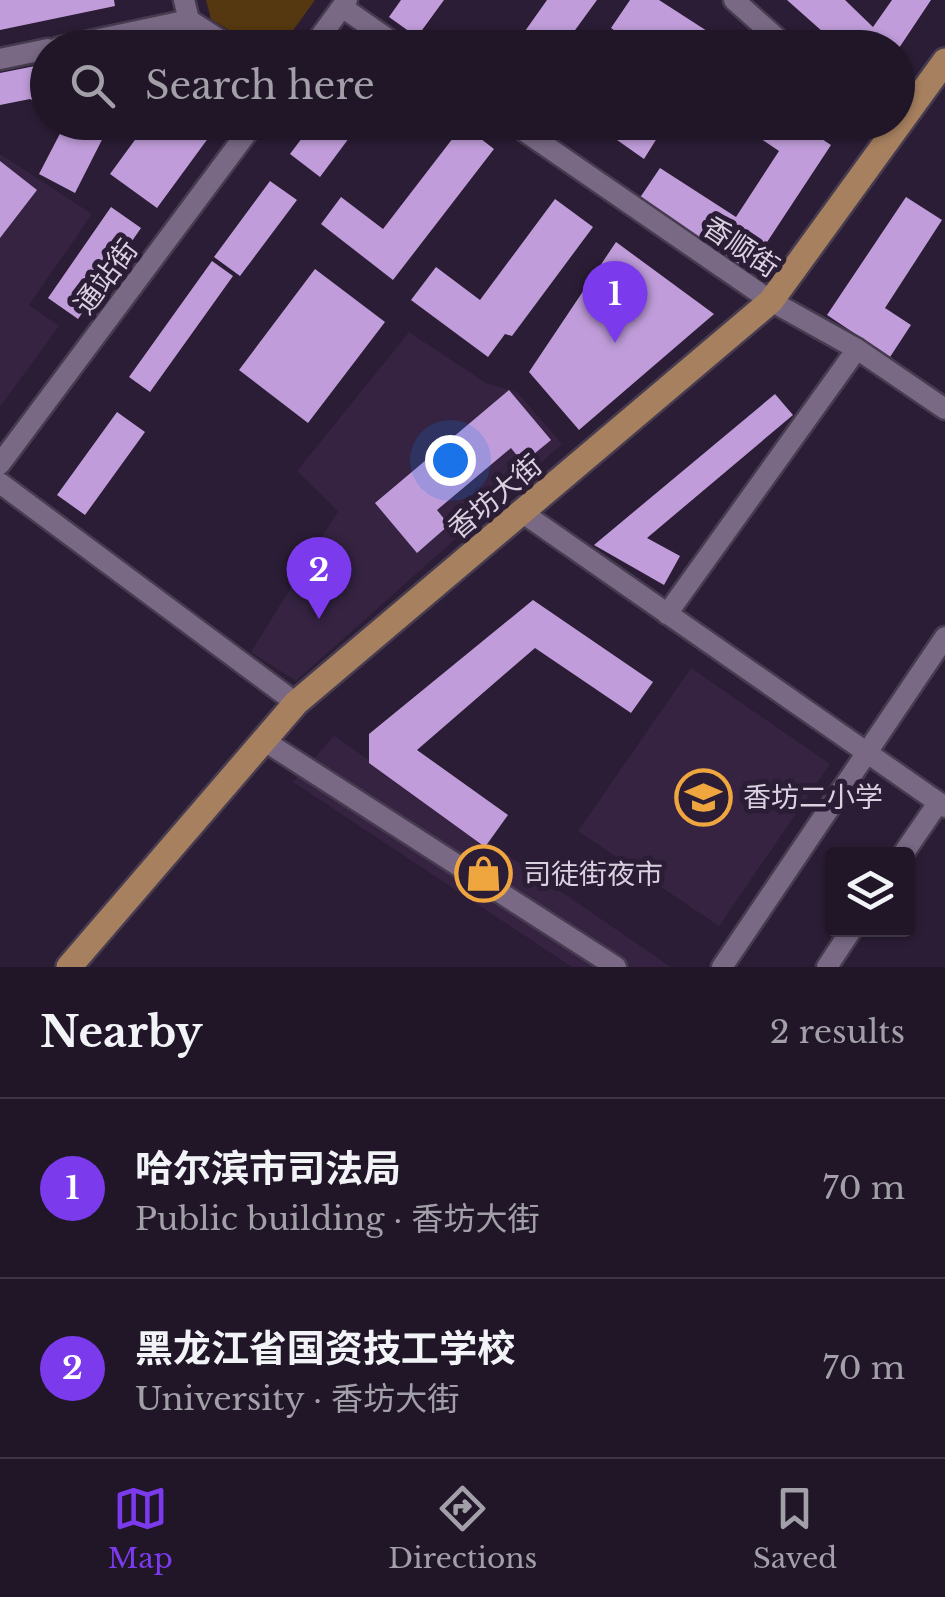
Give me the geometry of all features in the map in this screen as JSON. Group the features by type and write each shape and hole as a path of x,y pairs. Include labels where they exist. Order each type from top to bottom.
{"main road":[{"name":"香坊大街","path":"915,93 945,61"},
{"name":"香坊大街","path":"69,967 296,702 772,301 875,140"}],"street":[{"path":"734,0 768,30"},
{"path":"325,30 345,3 379,30"},
{"path":"118,30 186,10 210,30"},
{"path":"0,59 30,53"},
{"name":"通站街","path":"0,464 243,140"},
{"name":"香顺街","path":"537,140 772,301 856,350 945,410"},
{"path":"667,614 856,350"},
{"path":"0,482 296,702"},
{"path":"522,513 942,805 909,847"},
{"path":"722,967 945,637"},
{"path":"263,740 616,967"},
{"path":"827,967 847,937"}],"shaded area":[{"path":"206,0 315,0 293,30 229,30 211,19"},
{"path":"0,154 92,214 29,305 59,326 0,407"},
{"path":"409,332 486,383 517,392 562,444 296,681 251,652 338,511 297,471"},
{"name":"香坊二小学","path":"691,668 830,764 719,926 578,831"},
{"name":"司徒街夜市","path":"334,736 671,967 572,967 293,782"}],"building":[{"path":"0,0 114,0 115,6 0,30"},
{"path":"401,0 444,0 422,30 407,30 389,17"},
{"path":"547,0 597,0 575,30 526,30"},
{"path":"630,0 659,0 706,30 614,30 611,28"},
{"path":"787,0 845,0 873,27 892,0 931,0 911,30 821,30"},
{"path":"30,67 30,99 0,105 0,73"},
{"path":"57,140 102,140 75,193 39,174"},
{"path":"135,140 207,140 157,208 110,174"},
{"path":"300,140 348,140 320,177 290,154"},
{"path":"451,140 482,140 494,149 393,280 321,224 341,197 383,229"},
{"path":"617,140 656,140 644,159"},
{"path":"763,140 823,140 831,145 744,277 635,205 660,168 736,217 779,151"},
{"path":"0,161 37,190 0,238"},
{"path":"270,181 297,200 240,276 214,257"},
{"path":"906,197 942,220 885,308 911,325 890,357 827,315"},
{"path":"555,199 593,227 512,336 505,334 488,357 411,300 436,267 480,300"},
{"path":"111,207 141,228 78,319 48,298"},
{"path":"616,242 714,314 579,430 529,372"},
{"path":"212,261 233,276 150,392 129,377"},
{"path":"315,269 385,322 308,423 239,370"},
{"path":"509,390 551,440 523,463 511,448 437,510 449,525 417,553 375,503"},
{"path":"775,394 793,415 647,538 680,556 664,585 594,545"},
{"path":"117,412 145,432 85,515 57,495"},
{"path":"533,600 653,682 631,713 535,648 417,750 508,815 485,847 369,763 369,734"}],"place":[{"name":"哈尔滨市司法局","path":"615,343"},
{"name":"黑龙江省国资技工学校","path":"319,619"},
{"name":"香坊二小学","path":"704,797"},
{"name":"司徒街夜市","path":"484,874"}]}
